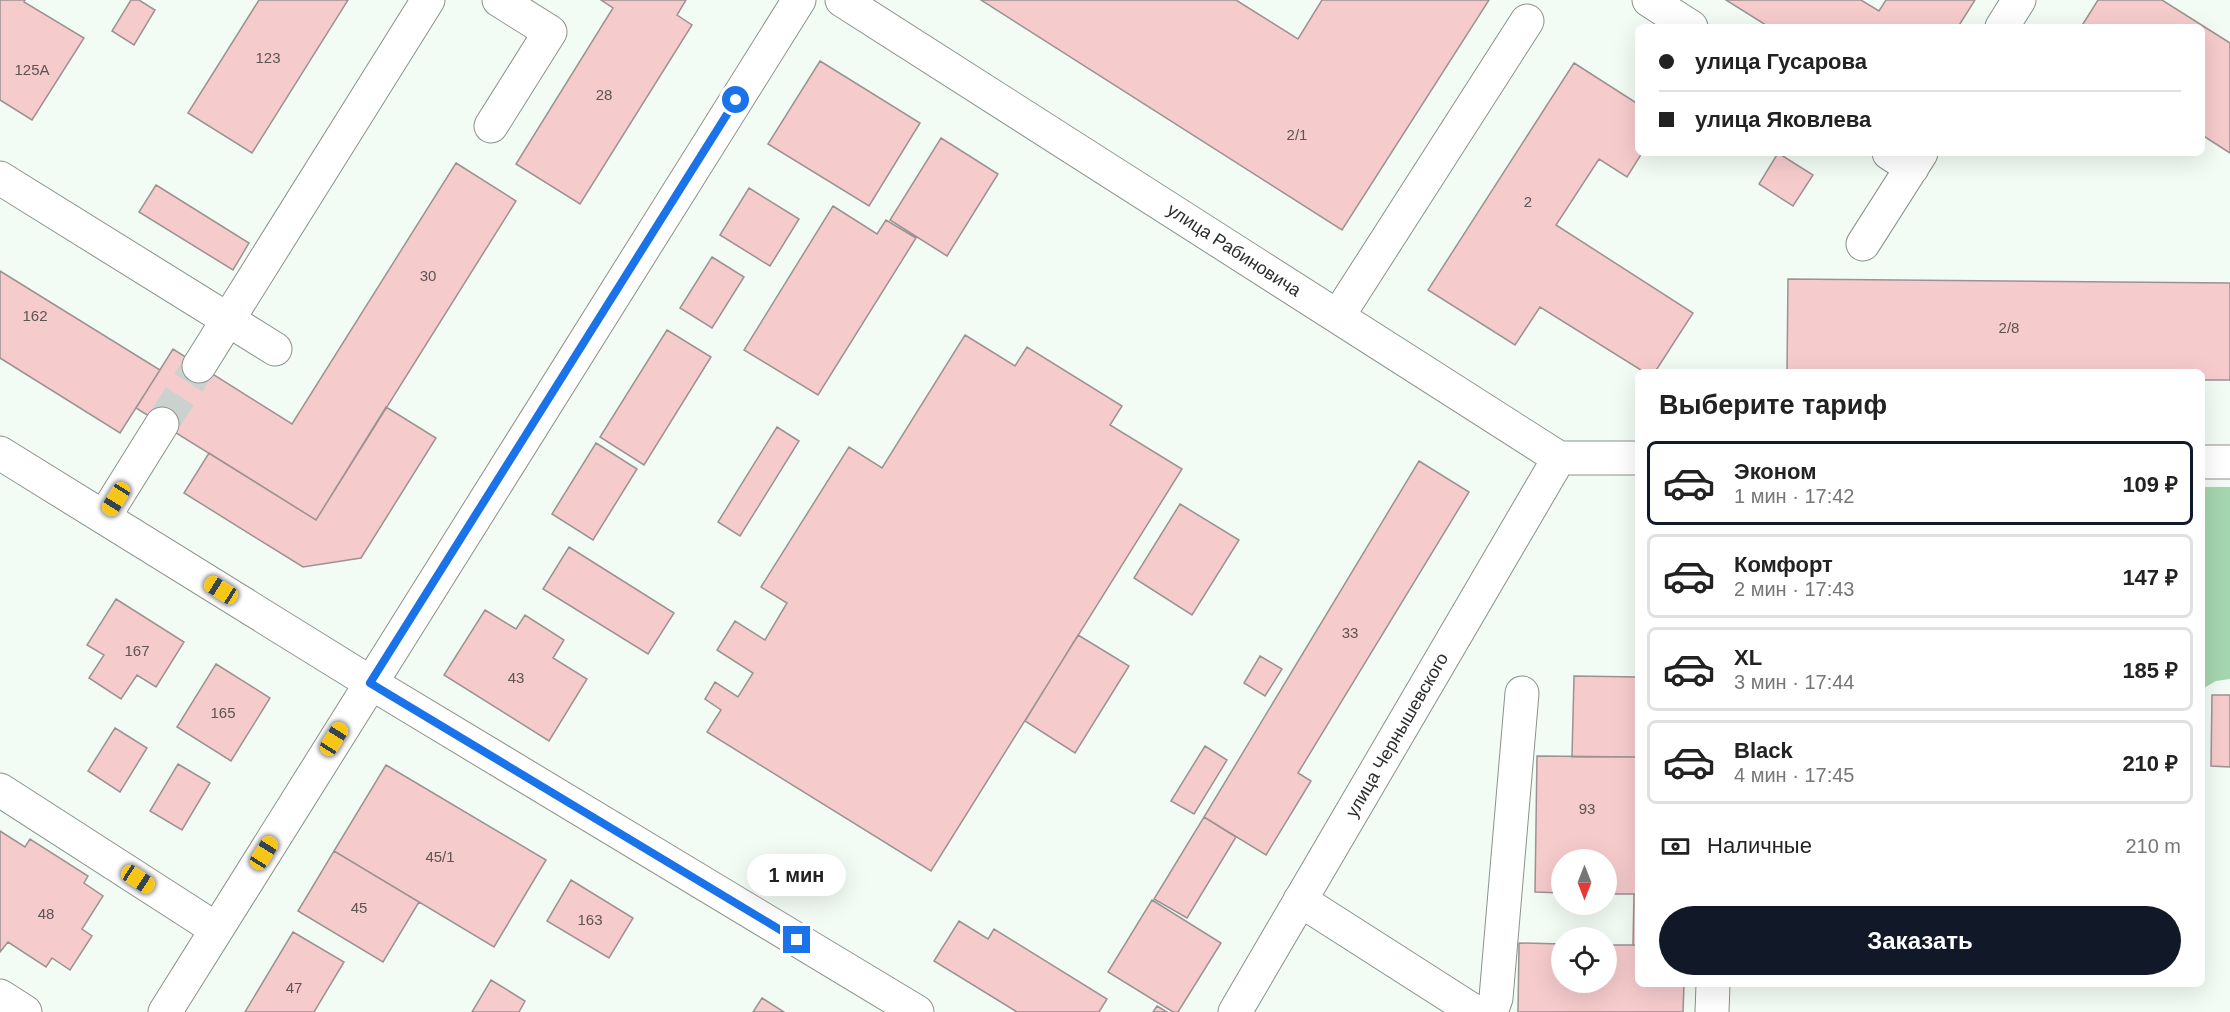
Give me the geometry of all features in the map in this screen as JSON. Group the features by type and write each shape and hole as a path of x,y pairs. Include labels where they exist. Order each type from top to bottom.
{"street":[{"path":"199,366 428,0"},
{"path":"491,126 550,32 499,0"},
{"path":"165,1012 799,0"},
{"name":"улица Рабиновича","path":"842,0 1559,458"},
{"path":"1648,0 1686,24"},
{"path":"2004,24 2019,0"},
{"path":"1338,316 1527,21"},
{"path":"1863,244 1907,158"},
{"path":"0,178 275,349"},
{"path":"104,517 162,424"},
{"path":"0,453 370,683 917,1012"},
{"path":"1559,458 1635,458"},
{"name":"улица Чернышевского","path":"1235,1012 1559,458"},
{"path":"2205,462 2230,462"},
{"path":"1491,1012 1496,998 1522,693"},
{"path":"0,790 216,929"},
{"path":"1300,900 1475,1012"},
{"path":"1712,1012 1713,987"},
{"path":"0,996 25,1012"}],"green space":[{"path":"2205,487 2230,487 2230,679 2216,681 2205,687"}],"building":[{"path":"0,0 25,0 24,2 84,38 32,120 0,100"},
{"path":"131,0 139,0 155,10 134,45 112,31"},
{"path":"259,0 348,0 252,153 188,113"},
{"path":"601,0 686,0 677,15 692,25 580,204 516,164 613,8"},
{"path":"981,0 1236,0 1298,39 1322,0 1489,0 1342,230"},
{"path":"1726,0 1861,0 1879,11 1886,0 1975,0 1960,24 1764,24"},
{"path":"2098,0 2162,0 2200,24 2083,24"},
{"path":"2205,27 2230,43 2230,153 2205,137"},
{"path":"820,61 920,123 869,206 768,144"},
{"path":"1574,63 1635,102 1635,156 1640,156 1627,177 1599,159 1556,225 1693,313 1657,369 1639,369 1540,307 1515,345 1428,290"},
{"path":"941,138 998,174 947,256 890,220"},
{"path":"1776,156 1783,156 1813,175 1793,206 1759,184"},
{"path":"456,163 516,201 316,520 136,408 173,349 292,424"},
{"path":"156,185 249,243 233,270 139,212"},
{"path":"749,188 799,219 770,266 720,235"},
{"path":"833,206 877,234 886,220 916,238 818,395 744,350"},
{"path":"712,257 744,277 712,328 680,308"},
{"path":"0,271 160,370 120,433 0,358"},
{"path":"1788,279 2230,283 2230,380 2205,380 2205,369 1787,369"},
{"path":"667,330 711,357 644,465 600,437"},
{"path":"965,335 1015,366 1027,347 1122,406 1110,425 1182,469 931,871 707,732 721,710 705,699 715,682 738,697 753,673 717,650 735,621 765,640 787,603 761,587 849,447 882,468"},
{"path":"386,407 436,438 361,558 303,567 184,493 209,453 316,520"},
{"path":"777,427 799,441 740,536 718,522"},
{"path":"596,443 637,469 593,540 552,514"},
{"path":"1419,461 1469,492 1298,773 1311,781 1266,855 1204,817"},
{"path":"1180,504 1239,540 1192,615 1134,578"},
{"path":"569,547 674,613 648,654 543,589"},
{"path":"116,599 184,642 156,687 137,675 121,699 89,678 104,655 87,645"},
{"path":"485,610 516,629 525,615 564,640 553,658 587,679 549,741 444,675"},
{"path":"1078,635 1129,666 1075,753 1025,721"},
{"path":"1260,656 1282,669 1265,696 1244,683"},
{"path":"216,664 270,698 231,761 177,727"},
{"path":"1574,676 1635,677 1635,757 1572,757"},
{"path":"2212,695 2230,695 2230,767 2211,766"},
{"path":"115,728 147,748 120,792 88,771"},
{"path":"1205,746 1227,760 1194,814 1171,801"},
{"path":"1537,756 1635,757 1635,894 1617,894 1617,849 1551,849 1551,893 1535,892"},
{"path":"178,764 210,783 182,830 150,811"},
{"path":"386,765 546,860 494,947 334,851"},
{"path":"1204,817 1236,837 1187,918 1154,899"},
{"path":"0,831 25,847 30,839 88,876 84,883 103,896 82,929 92,936 70,970 52,958 46,967 8,942 0,952"},
{"path":"334,851 419,902 383,962 298,911"},
{"path":"571,880 633,918 609,958 547,921"},
{"path":"1634,894 1635,894 1635,945 1633,945"},
{"path":"1152,900 1221,943 1178,1012 1173,1012 1108,972"},
{"path":"959,921 988,939 994,929 1107,999 1099,1012 1017,1012 934,961"},
{"path":"293,932 344,962 314,1012 245,1012"},
{"path":"1519,943 1551,944 1551,993 1617,993 1617,945 1635,945 1635,987 1684,987 1683,1012 1518,1012"},
{"path":"491,980 525,1001 519,1012 472,1012"},
{"path":"762,998 784,1012 753,1012"},
{"path":"1157,1006 1167,1012 1153,1012"}],"tunnel":[{"path":"162,424 199,366"}],"route":[{"path":"736,100 370,683 797,940"}]}
